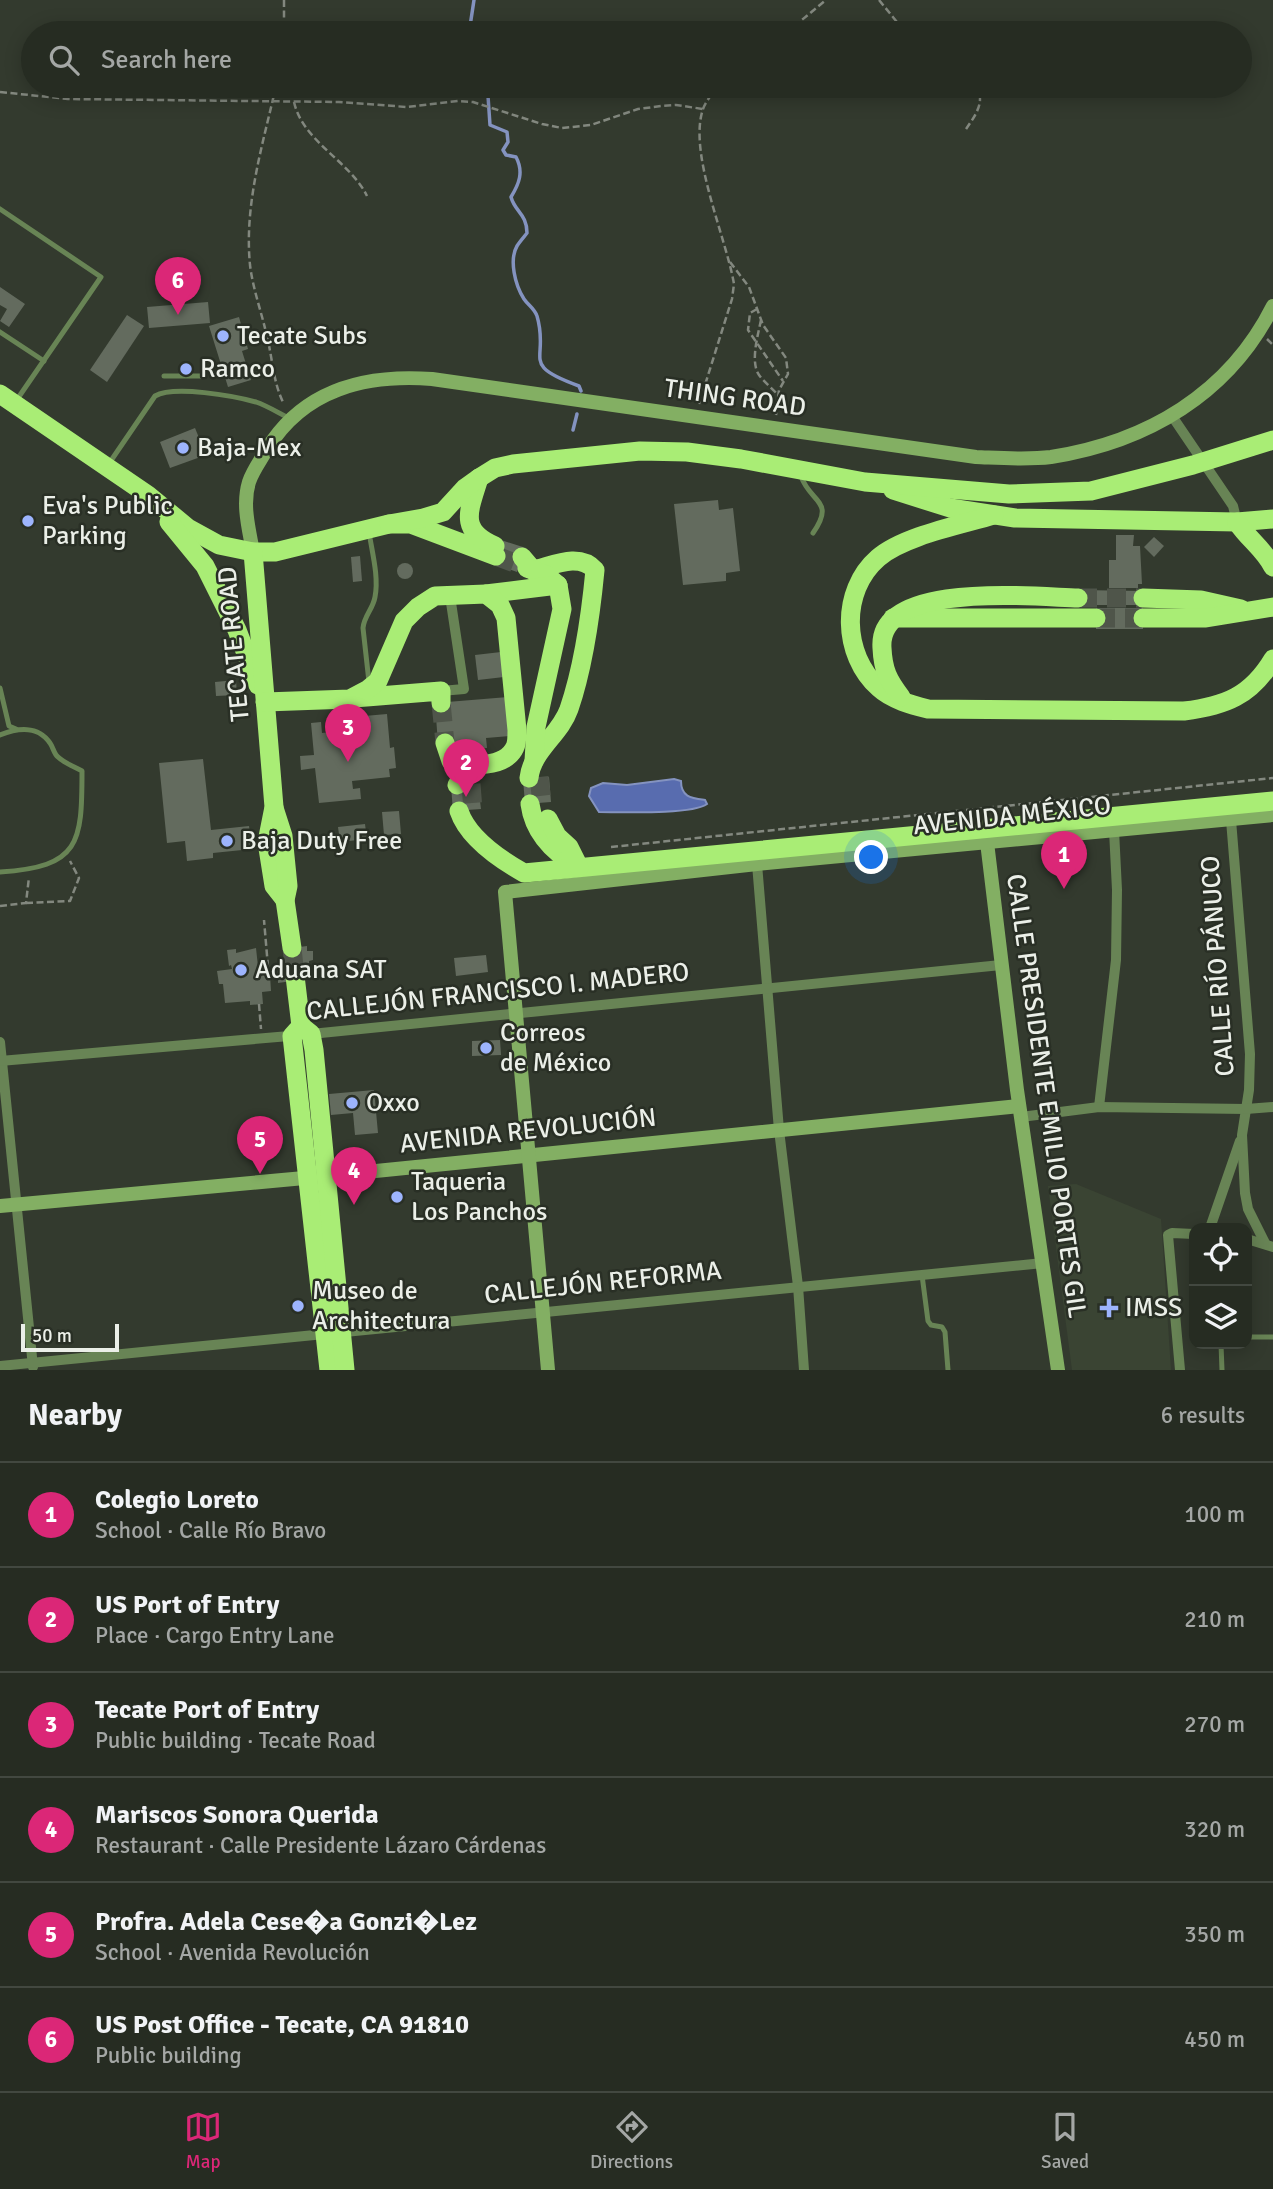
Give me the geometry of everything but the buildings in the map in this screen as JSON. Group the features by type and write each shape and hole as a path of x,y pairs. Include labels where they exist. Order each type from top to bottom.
{"highway":[{"name":"TECATE ROAD","path":"7,399 148,495 188,528 219,545 253,552 274,807 267,842 274,886 285,900 292,948"},
{"path":"253,552 275,551 368,528 423,519 443,512 465,488 495,468 513,464 640,451 687,452 866,482 1009,494 1091,491 1202,463 1273,440"},
{"path":"389,524 411,524 497,552 476,537 470,529 470,507 479,478"},
{"path":"866,482 950,508 1015,518 1237,522 1273,519"},
{"path":"148,495 205,566 237,630 265,702 441,697"},
{"path":"994,515 892,548 866,570 853,592 849,612 852,638 862,666 879,688 906,703 929,709 1184,711 1213,708 1241,695 1262,677 1273,659"},
{"path":"1237,522 1244,533 1266,553 1273,567"},
{"path":"570,561 585,563 593,566 595,570 583,649 569,711 534,772 536,727 562,609 558,585 525,564 570,561"},
{"path":"349,698 378,681 404,621 418,607 435,596 486,594 558,585"},
{"path":"445,743 451,761 466,778 499,762 516,747 517,730 506,618 500,605 486,594"},
{"path":"906,703 888,680 883,657 881,642 885,628 892,618 915,605 942,599 1078,598"},
{"path":"1143,608 1201,600 1252,611 1273,607"},
{"path":"892,618 1096,618"},
{"path":"466,810 524,873 987,836 1273,801"},
{"path":"536,803 557,835 569,847 579,867"},
{"path":"295,976 334,1333 345,1370"},
{"path":"330,1370 334,1333"}],"street":[{"name":"THING ROAD","path":"253,552 246,510 249,484 273,439 310,404 349,385 392,377 432,379 976,457 1051,457 1100,446 1172,416 1204,395 1224,377 1261,332 1273,306"},
{"path":"1172,416 1233,506 1237,522"},
{"path":"441,697 464,689 450,596"},
{"name":"AVENIDA MÉXICO","path":"514,1013 505,892 987,836 1114,830 1273,815"},
{"name":"CALLE RÍO PÁNUCO","path":"1231,820 1250,1054 1242,1135"},
{"path":"1099,1107 1116,960 1114,830"},
{"name":"CALLE PRESIDENTE EMILIO PORTES GIL","path":"987,836 1020,1111 1058,1370"},
{"path":"757,864 779,1130 798,1286 804,1370"},
{"name":"CALLEJÓN FRANCISCO I. MADERO","path":"1,1061 1001,965"},
{"path":"514,1013 548,1370"},
{"path":"0,1042 33,1366"},
{"path":"1020,1111 1099,1107 1273,1107"},
{"name":"AVENIDA REVOLUCIÓN","path":"0,1206 779,1130 1020,1111"},
{"path":"1212,1223 1242,1135"},
{"path":"1242,1135 1248,1209 1269,1245"},
{"path":"1180,1370 1168,1235 1189,1234"},
{"path":"1252,1240 1269,1245"},
{"name":"CALLEJÓN REFORMA","path":"0,1366 33,1366 334,1333 1043,1263"}],"lane":[{"path":"0,209 101,277 44,361 7,399"},
{"path":"0,332 44,361"},
{"path":"164,376 201,376"},
{"path":"107,467 155,396 163,391 201,393 258,403 291,420"},
{"path":"801,470 804,483 823,510 823,517 813,533"},
{"path":"368,528 377,587 363,628 370,688"},
{"path":"0,688 9,726 43,735 51,743 56,757 82,771 82,816 77,838 66,855 29,870 0,872"},
{"path":"0,735 16,729"},
{"path":"922,1275 928,1321 931,1325 943,1327 945,1332 948,1370"},
{"path":"1252,1337 1273,1337"},
{"path":"1221,1349 1222,1370"}],"path":[{"path":"284,0 284,21"},
{"path":"801,21 826,0"},
{"path":"879,0 896,21"},
{"path":"0,92 21,94"},
{"path":"58,98 354,103 418,107 443,101 458,101 473,102 562,128 591,125 638,109 676,105 704,109"},
{"path":"274,98 250,211 249,238 251,267 275,381 291,420"},
{"path":"694,417 732,299 734,284 702,157 704,109 710,98"},
{"path":"966,129 978,110 980,98"},
{"path":"294,102 296,112 310,131 335,159 352,173 368,196"},
{"path":"729,261 749,287 772,341 786,358 788,374 778,395 775,429"},
{"path":"757,309 750,313 748,330 783,381"},
{"path":"761,319 756,370 778,395"},
{"path":"611,847 1273,778"},
{"path":"0,906 70,901 79,878 66,855"},
{"path":"26,903 29,870"},
{"path":"263,976 268,967 264,920"},
{"path":"259,1004 262,1038"}],"shaded area":[{"path":"1076,1184 1161,1219 1171,1370 1072,1370 1048,1186"}],"water":[{"path":"674,779 681,781 685,794 705,800 707,804 687,810 599,812 589,796 591,788 603,783 627,785"}],"waterway":[{"path":"471,21 474,0"},
{"path":"488,98 490,125 507,132 508,142 503,150 506,155 516,157 520,168 518,183 511,197 525,221 527,233 517,246 513,265 521,293 537,316 542,366 579,386 581,391"},
{"path":"573,430 577,414"}],"tunnel":[{"path":"496,556 520,565"},
{"path":"1078,598 1143,598"},
{"path":"1096,618 1143,618"},
{"path":"441,703 445,743"},
{"path":"539,777 542,803"},
{"path":"471,784 473,810"},
{"path":"292,948 295,976"}],"place":[{"name":"US Post Office - Tecate, CA 91810","path":"178,315"},
{"name":"Tecate Subs","path":"223,336"},
{"name":"Ramco","path":"186,369"},
{"name":"Baja-Mex","path":"183,448"},
{"name":"Eva's Public Parking","path":"28,521"},
{"name":"Tecate Port of Entry","path":"348,762"},
{"name":"US Port of Entry","path":"466,797"},
{"name":"Baja Duty Free","path":"227,841"},
{"name":"Colegio Loreto","path":"1064,889"},
{"name":"Aduana SAT","path":"241,970"},
{"name":"Correos de México","path":"486,1048"},
{"name":"Oxxo","path":"352,1103"},
{"name":"Profra. Adela Cese�a Gonzi�Lez","path":"260,1174"},
{"name":"Taqueria Los Panchos","path":"397,1197"},
{"name":"Mariscos Sonora Querida","path":"354,1205"},
{"name":"Museo de Architectura","path":"298,1306"},
{"name":"IMSS","path":"1109,1308"}]}
